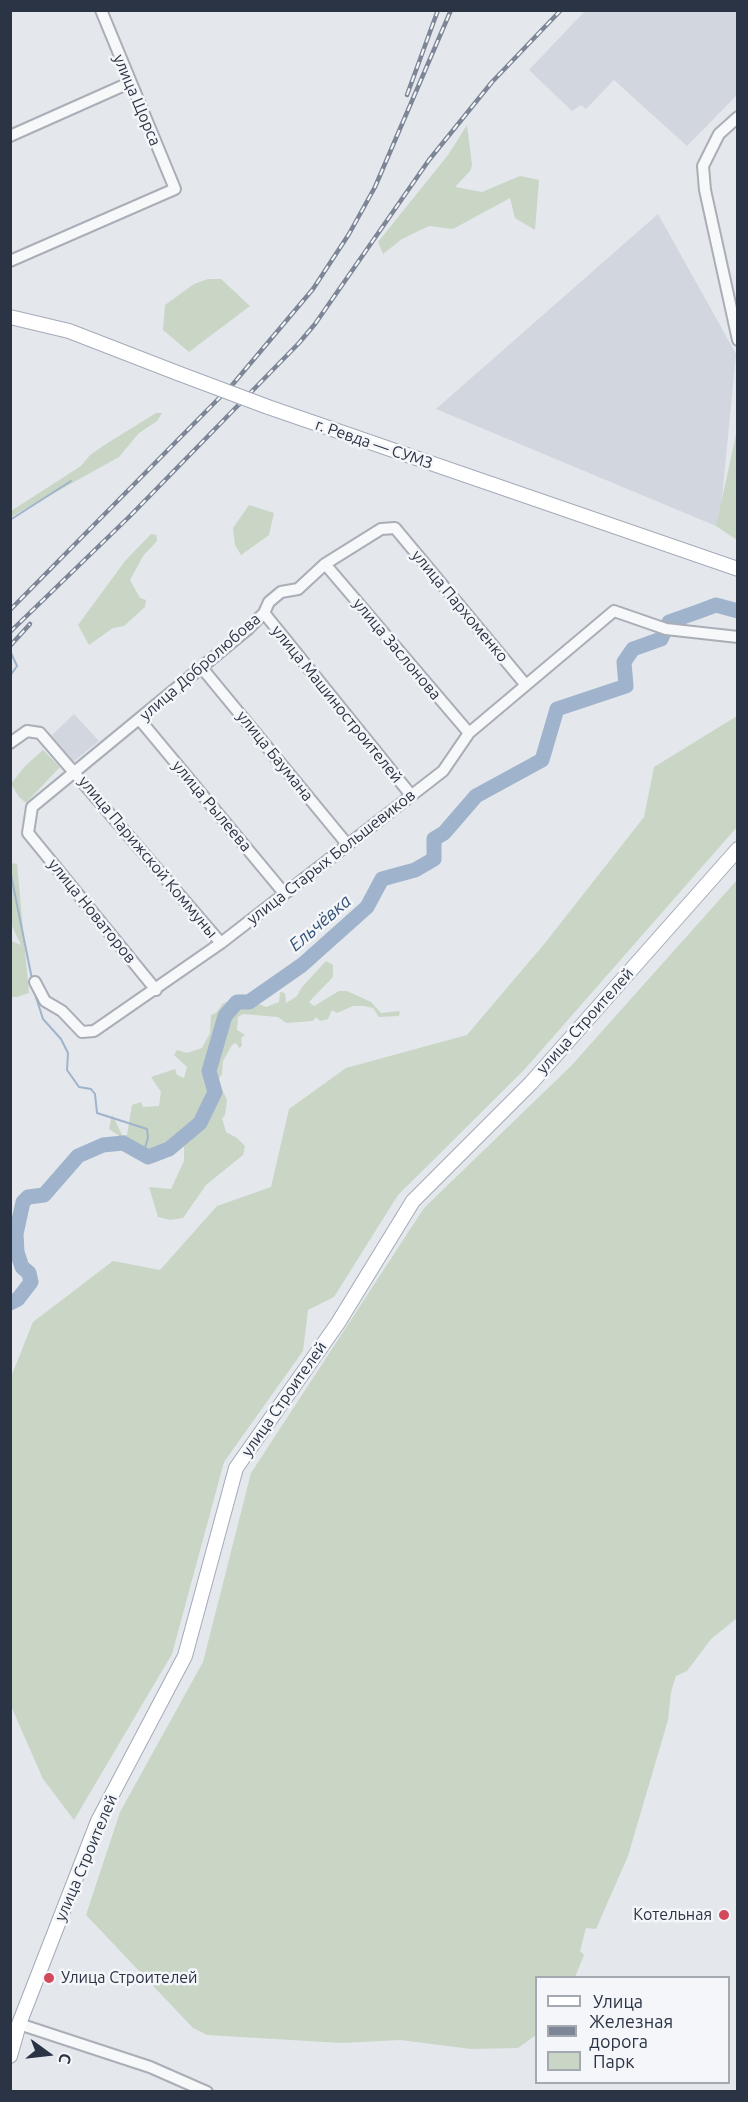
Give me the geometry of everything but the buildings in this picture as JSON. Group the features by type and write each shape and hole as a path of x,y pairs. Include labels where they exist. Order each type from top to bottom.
{"main road":[{"name":"г. Ревда — СУМЗ","path":"10,317 69,331 268,406 738,569"},
{"name":"улица Строителей","path":"10,2056 19,2024 98,1821 185,1656 236,1468 338,1323 413,1201 531,1083 738,849"}],"street":[{"name":"улица Щорса","path":"10,261 175,189 129,83 101,10"},
{"path":"10,136 129,83"},
{"path":"738,117 719,134 703,166 707,202 738,340"},
{"name":"улица Добролюбова","path":"28,833 32,807 202,668 264,613 268,602 281,592 298,589 325,564 381,529 395,528"},
{"name":"улица Пархоменко","path":"395,528 525,684"},
{"name":"улица Заслонова","path":"325,564 469,733"},
{"name":"улица Старых Большевиков","path":"35,982 45,1001 62,1011 82,1032 94,1031 221,943 443,771 469,733 614,611 666,629 738,637"},
{"name":"улица Машиностроителей","path":"264,613 411,795"},
{"name":"улица Баумана","path":"202,668 347,844"},
{"name":"улица Рылеева","path":"140,720 284,893"},
{"name":"улица Парижской Коммуны","path":"10,743 22,733 37,731 75,771 221,943"},
{"name":"улица Новаторов","path":"28,833 156,990"},
{"path":"19,2024 150,2067 200,2090"}],"shaded area":[{"path":"585,11 737,11 737,95 687,146 614,80 586,109 581,105 572,111 529,70"},
{"path":"658,214 736,354 720,518 716,526 436,409"},
{"path":"74,714 99,741 73,762 50,737"}],"green space":[{"path":"467,125 472,165 470,171 455,187 482,192 520,176 539,180 535,230 515,218 510,198 453,229 429,226 402,239 383,254 378,242 448,155"},
{"path":"208,279 221,279 250,306 189,352 163,330 165,305 194,284"},
{"path":"156,413 162,413 157,421 139,433 119,457 11,517 11,511 81,466 90,455 106,444"},
{"path":"737,430 737,540 716,526"},
{"path":"249,505 274,513 269,535 241,555 235,545 233,528"},
{"path":"151,534 156,535 157,541 143,556 130,580 140,598 146,600 145,607 124,626 113,628 89,645 78,625 125,561"},
{"path":"737,716 737,827 524,1070 398,1195 334,1297 308,1310 303,1351 224,1462 172,1654 74,1820 43,1779 11,1706 11,1377 33,1322 113,1261 160,1270 217,1206 271,1187 289,1109 346,1068 467,1035 545,943 644,817 654,767"},
{"path":"43,750 60,767 26,803 11,784 25,766"},
{"path":"11,863 17,864 29,993 17,997 11,997 11,941 21,945 11,924"},
{"path":"737,880 737,1618 711,1639 687,1671 676,1676 671,1692 668,1720 628,1856 596,1929 586,1928 580,1951 584,1955 575,1976 535,1976 535,2036 518,2048 471,2049 400,2040 341,2043 207,2035 193,2028 86,1915 120,1812 203,1662 251,1473 424,1208 571,1066"},
{"path":"326,961 333,965 333,977 309,1002 314,1006 339,991 347,991 371,1002 381,1013 400,1011 399,1016 379,1017 373,1008 353,1006 337,1013 332,1010 328,1019 320,1021 316,1017 313,1021 286,1023 278,1017 243,1014 238,1017 237,1030 245,1035 241,1038 242,1046 239,1048 236,1043 232,1045 223,1061 222,1074 218,1080 227,1100 225,1115 222,1118 226,1132 245,1146 243,1155 206,1185 183,1218 170,1220 158,1217 149,1187 171,1189 184,1161 184,1145 154,1160 109,1129 112,1114 122,1135 127,1135 132,1105 141,1102 143,1107 159,1106 161,1092 151,1077 175,1069 177,1075 184,1078 187,1067 174,1055 177,1050 187,1053 202,1048 210,1033 211,1015 216,1013 223,1003 246,999 266,1007 279,1002 280,992 285,993 286,1003 297,996 302,987"}],"waterway":[{"path":"10,520 71,481"},
{"name":"Ельчёвка","path":"10,1303 18,1299 31,1282 29,1273 22,1267 17,1252 16,1234 23,1202 28,1197 44,1195 78,1156 103,1145 123,1143 148,1157 169,1149 200,1123 215,1092 209,1071 225,1016 237,1002 249,1002 302,965 367,907 382,879 415,870 434,859 434,839 444,833 476,796 542,760 557,709 626,686 624,662 633,649 661,639 669,622 716,605 738,611"},
{"path":"10,676 17,666 11,653"},
{"path":"10,870 32,979"},
{"path":"34,991 43,1019 61,1039 68,1053 67,1070 79,1087 91,1089 95,1094 97,1113 147,1129 148,1138 143,1154"}],"railway":[{"path":"407,95 438,10"},
{"path":"10,610 233,384 313,289 349,234 375,187 451,10"},
{"path":"10,632 130,516 299,343 315,324 429,160 492,82 561,10"},
{"path":"10,646 30,624"}],"place":[{"name":"Котельная","path":"724,1915"},
{"name":"Улица Строителей","path":"49,1978"}]}
